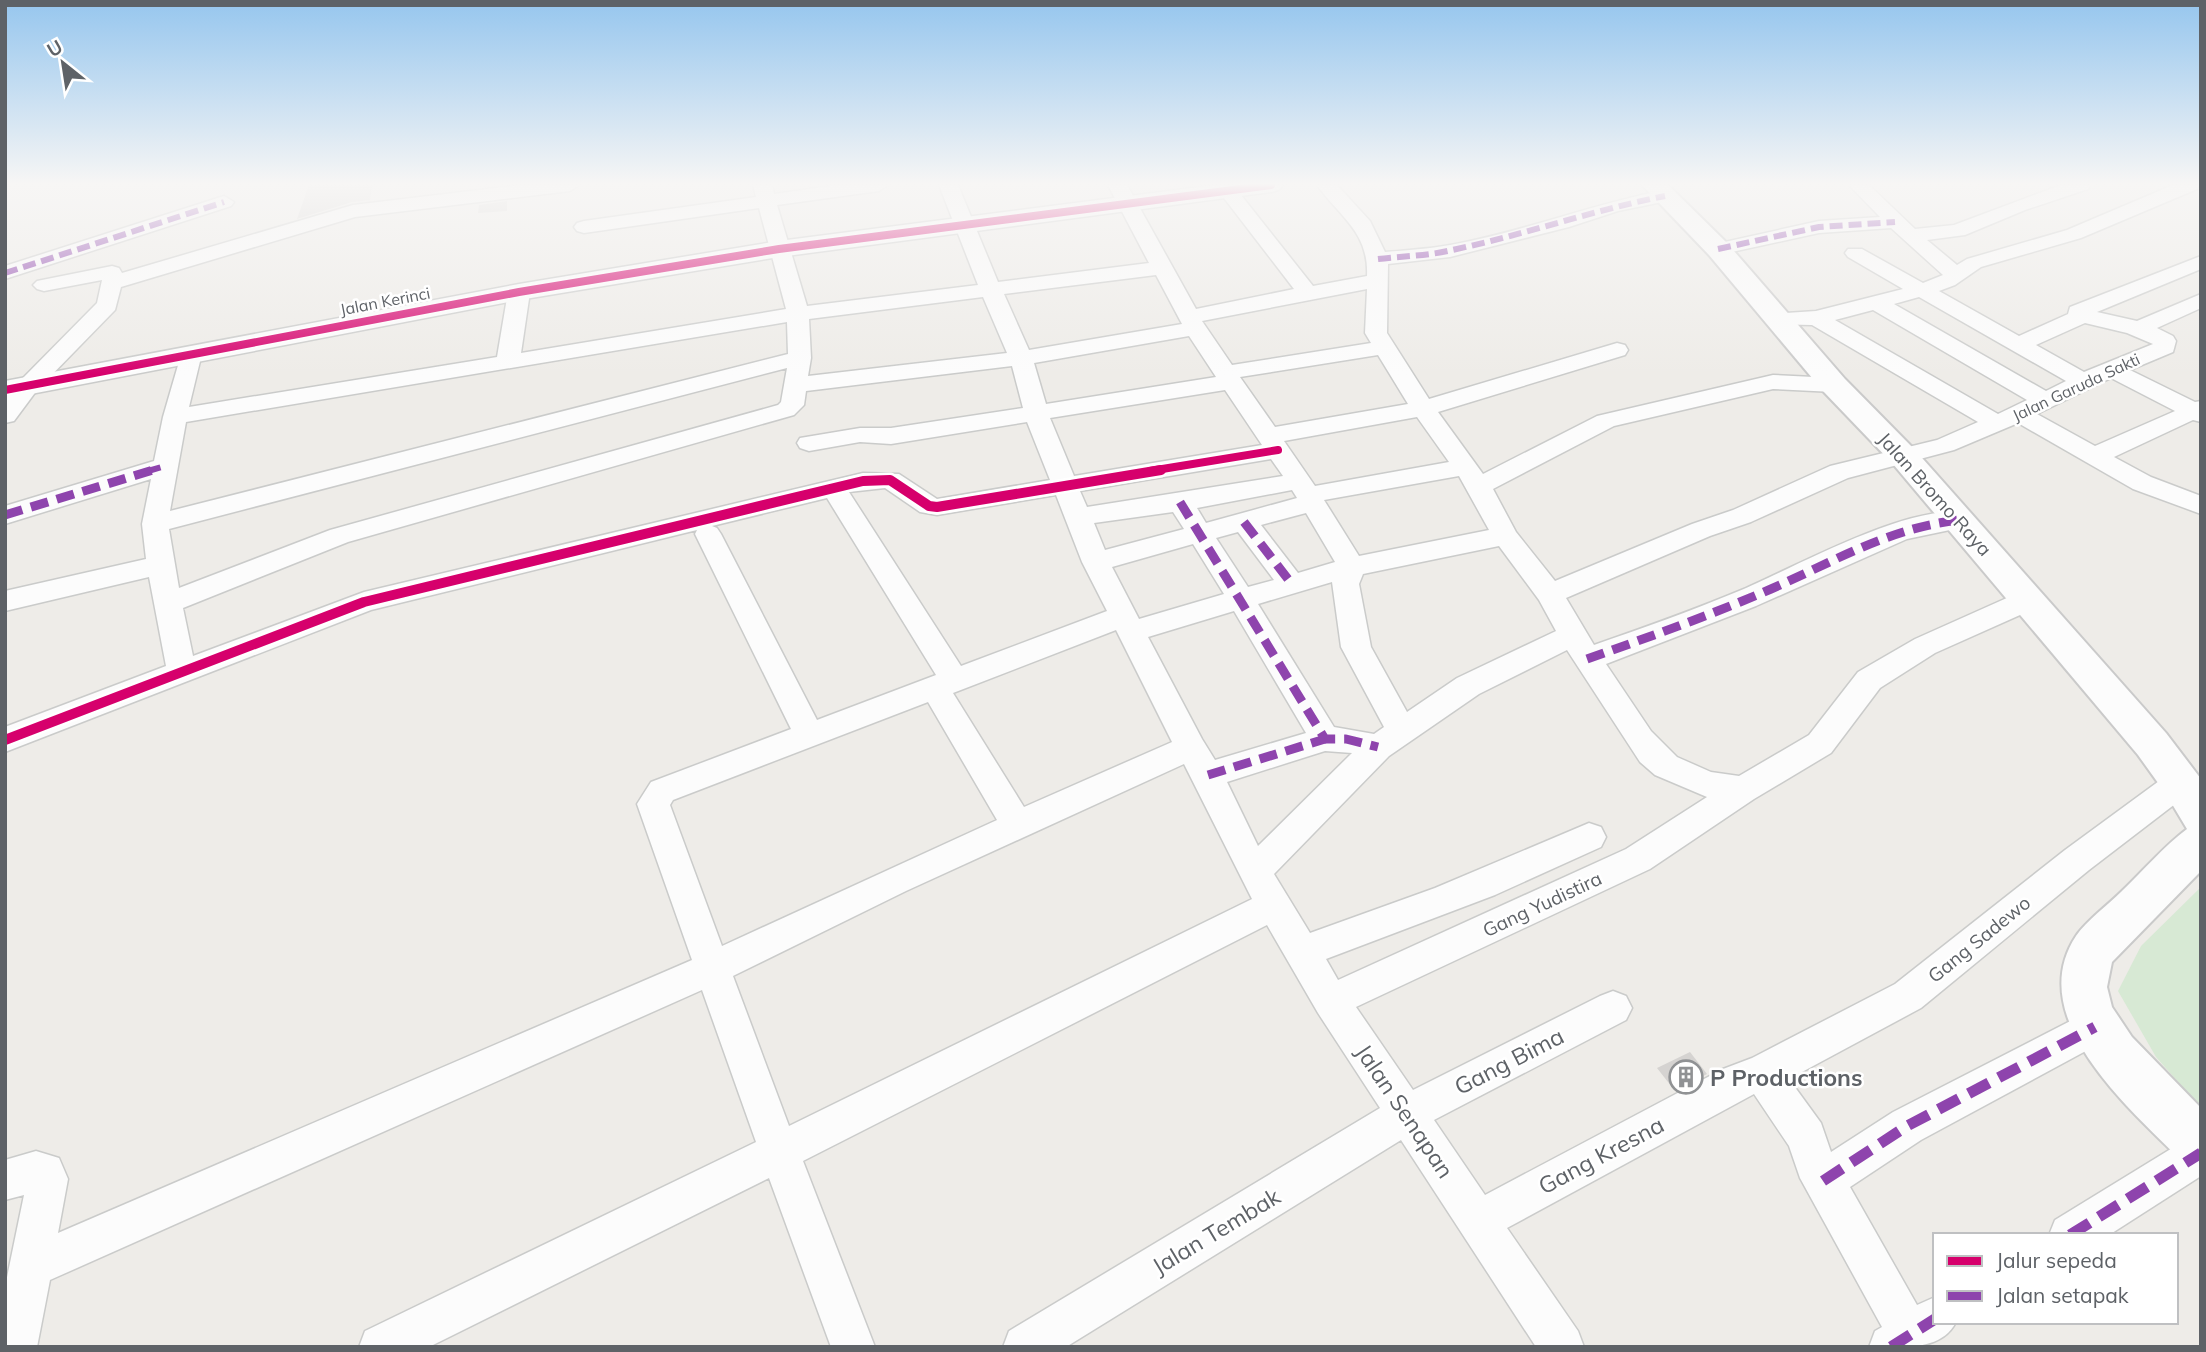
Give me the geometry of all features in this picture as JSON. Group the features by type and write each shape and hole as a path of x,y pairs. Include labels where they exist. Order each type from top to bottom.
{"main road":[{"name":"Jalan Bromo Raya","path":"1718,249 1834,385 1905,457 2152,744 2201,816"},
{"path":"2201,842 2093,950 2087,965 2084,990 2095,1027 2117,1057 2201,1144"}],"street":[{"path":"5,273 83,248"},
{"path":"5,415 17,387 107,305 112,278 101,248"},
{"path":"44,285 112,278 217,248"},
{"name":"Jalan Kerinci","path":"17,387 519,292 786,248"},
{"name":"Jalan Senapan","path":"973,248 1021,358 1036,412 1096,562 1190,747 1208,775 1254,872 1331,1001 1562,1347"},
{"path":"1151,248 1192,323 1352,566"},
{"path":"1273,248 1308,293"},
{"path":"1373,248 1378,259 1377,333 1414,395 1472,476 1505,536 1550,594 1580,647 1651,753 1666,766 1708,784 1743,790"},
{"path":"1378,259 1462,248"},
{"path":"1718,249 1722,248"},
{"path":"1924,248 1955,274"},
{"path":"1777,318 1816,318 1877,303 1948,281 1974,263 2025,248"},
{"path":"168,603 339,536 774,414 792,405 800,358 797,314 779,249"},
{"path":"1855,253 2083,381"},
{"path":"2085,316 2078,312 2201,262"},
{"path":"175,417 797,314 1161,268"},
{"path":"795,385 1021,358 1192,323 1308,293 1376,281"},
{"path":"509,362 519,292"},
{"path":"2138,329 2201,300"},
{"path":"1877,303 2045,400"},
{"path":"2018,345 2085,316"},
{"name":"Jalan Garuda Sakti","path":"1550,594 1701,530 1742,516 1839,472 1945,445 2008,419 2083,381 2167,344 2157,336 2138,329 2085,316"},
{"path":"1816,318 2008,419 2154,488 2201,506"},
{"path":"809,443 860,435 891,436 1036,412 1385,347"},
{"path":"5,740 364,602 863,481 890,480 929,506 937,507 1273,443 1425,408 1617,350"},
{"path":"183,672 160,565 155,524 175,417 191,353"},
{"path":"155,524 800,358"},
{"path":"2110,369 2199,411"},
{"path":"1079,517 1180,502 1306,493 1472,476 1616,418 1773,382 1793,380 1834,385"},
{"path":"2092,457 2199,411"},
{"path":"5,515 165,466"},
{"path":"1096,562 1244,522 1306,493"},
{"path":"840,498 944,683 1017,825"},
{"path":"1180,502 1241,597 1325,740"},
{"path":"1254,872 1390,738 1468,686 1580,647 1733,604 1883,539 1944,520 1959,520"},
{"path":"1244,522 1291,583"},
{"path":"708,534 809,735"},
{"path":"853,1347 653,804 662,791 944,683 1128,623 1241,597 1352,566 1505,536"},
{"path":"5,601 160,565"},
{"path":"1352,566 1345,584 1356,646 1390,738"},
{"name":"Gang Yudistira","path":"1331,1001 1638,859 1743,790 1820,744 1869,680 1925,646 2028,600"},
{"path":"1208,775 1325,740 1390,738"},
{"path":"30,1267 713,968 1190,747"},
{"name":"Gang Sadewo","path":"1762,1073 1908,996 2077,860 2180,782"},
{"path":"1302,951 1411,914 1589,837"},
{"path":"381,1347 1273,905"},
{"name":"Gang Bima","path":"1406,1114 1613,1008"},
{"path":"1823,1181 1907,1126 2095,1027"},
{"path":"1762,1073 1807,1137 1814,1164 1823,1181 1912,1334"},
{"name":"Gang Kresna","path":"1479,1221 1737,1082 1762,1073"},
{"name":"Jalan Tembak","path":"1025,1347 1406,1114"},
{"path":"2073,1233 2201,1153"},
{"path":"15,1347 48,1179 25,1176"}],"green space":[{"path":"2201,887 2201,1108 2156,1057 2118,991 2141,946"}],"building":[{"name":"P Productions","path":"1690,1052 1707,1074 1675,1091 1657,1068"}],"marked path":[{"path":"5,273 82,248"},
{"path":"1378,259 1462,248"},
{"path":"1718,249 1722,248"},
{"path":"5,515 165,466"},
{"path":"1180,502 1325,739 1346,739 1378,747"},
{"path":"1587,659 1746,599 1897,533 1939,522 1960,520"},
{"path":"1244,522 1291,583"},
{"path":"1208,775 1325,739"},
{"path":"1823,1181 1907,1126 2095,1027"},
{"path":"2073,1233 2201,1153"},
{"path":"1891,1347 1933,1320"}],"cycle path":[{"path":"5,390 519,292 786,248"},
{"path":"5,740 364,602 863,481 890,480 929,506 937,507 1278,450"}],"place":[{"name":"P Productions","path":"1686,1077"}]}
